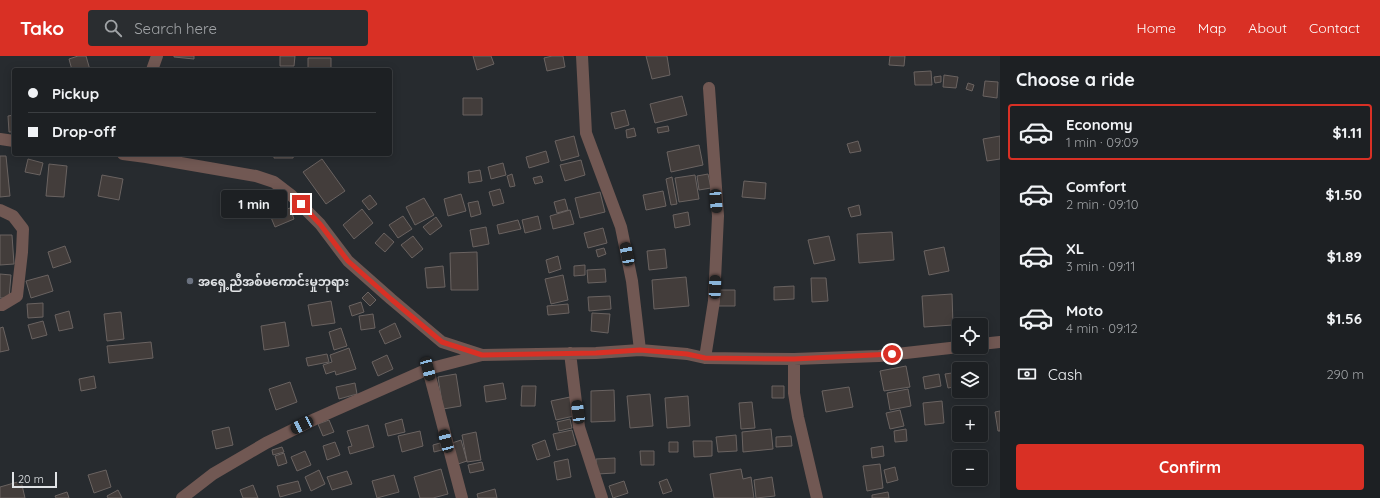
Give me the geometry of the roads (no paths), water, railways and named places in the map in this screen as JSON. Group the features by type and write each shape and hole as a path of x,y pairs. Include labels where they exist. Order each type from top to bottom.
{"street":[{"path":"153,68 157,56"},
{"path":"582,56 586,133 621,227 632,282 640,350"},
{"path":"705,358 714,301 718,216 709,88"},
{"path":"0,139 12,141"},
{"path":"151,156 256,176 274,182 291,195 320,224 348,261 442,342 482,355"},
{"path":"0,210 13,216 23,229 17,296 0,305"},
{"path":"988,343 1000,342"},
{"path":"182,498 213,474 266,443 315,419 428,369 482,355 640,350 687,354 705,358 794,359 879,356 952,347"},
{"path":"570,353 580,427 602,498"},
{"path":"794,359 794,393 816,498"},
{"path":"428,369 462,498"}],"place":[{"name":"အရှေ့ညီအစ်မကောင်းမှုဘုရား","path":"190,281"}]}
